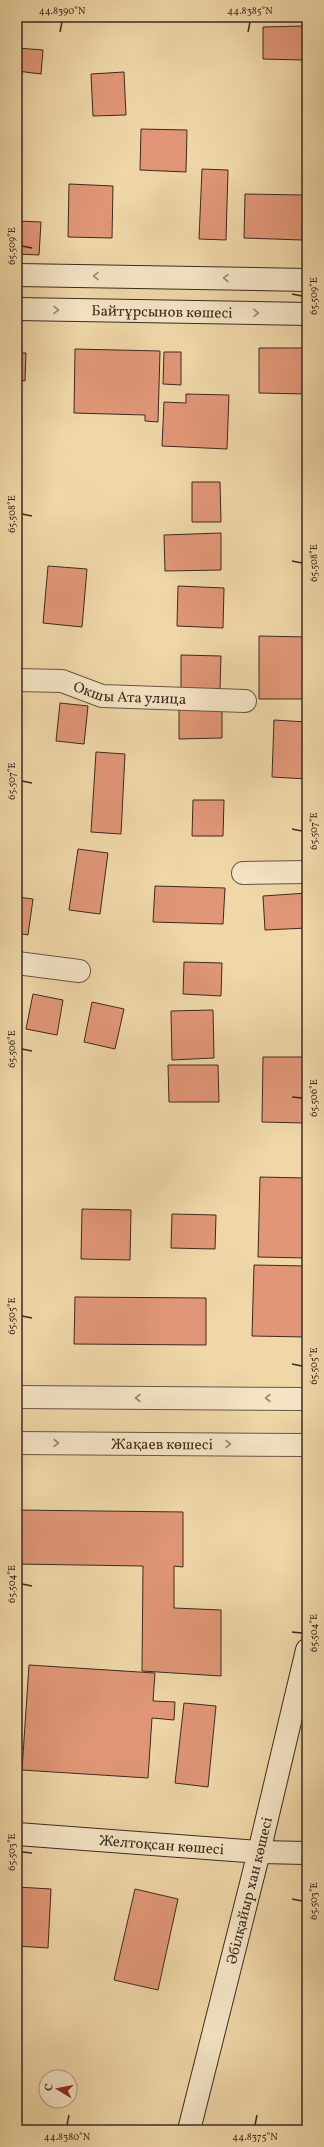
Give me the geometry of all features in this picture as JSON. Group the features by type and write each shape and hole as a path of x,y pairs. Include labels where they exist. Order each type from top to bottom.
{"street":[{"path":"17,275 307,280"},
{"name":"Байтұрсынов көшесі","path":"17,309 307,314"},
{"name":"Окшы Ата улица","path":"17,680 62,681 102,696 245,701"},
{"path":"243,873 307,872"},
{"path":"17,963 79,971"},
{"path":"17,1397 307,1398"},
{"name":"Жақаев көшесі","path":"17,1443 307,1445"},
{"name":"Әбілқайыр хан көшесі","path":"189,2130 259,1852 307,1650"},
{"name":"Желтоқсан көшесі","path":"17,1834 259,1852 307,1853"}],"building":[{"path":"304,26 303,60 263,59 263,27"},
{"path":"17,48 43,50 41,74 17,71"},
{"path":"124,72 126,115 93,116 91,74"},
{"path":"141,129 187,130 186,172 140,170"},
{"path":"202,169 228,170 226,240 199,239"},
{"path":"69,184 113,186 112,238 68,237"},
{"path":"245,194 303,195 302,240 244,238"},
{"path":"17,221 41,222 39,255 17,254"},
{"path":"259,348 307,348 307,394 259,393"},
{"path":"75,349 160,351 158,422 145,421 145,415 74,413"},
{"path":"164,352 181,352 181,385 163,384"},
{"path":"17,353 26,353 25,381 17,380"},
{"path":"186,394 229,395 227,449 162,446 164,402 186,403"},
{"path":"192,482 220,482 221,522 192,522"},
{"path":"221,533 221,570 165,571 164,535"},
{"path":"48,566 87,569 82,627 43,623"},
{"path":"178,586 224,588 223,628 177,626"},
{"path":"259,636 307,637 307,699 259,699"},
{"path":"181,655 221,656 220,689 181,688"},
{"path":"17,699 22,700 19,744 17,744"},
{"path":"60,703 88,706 84,744 56,741"},
{"path":"222,703 222,738 179,739 179,704"},
{"path":"274,720 307,722 307,779 272,777"},
{"path":"96,752 125,754 121,834 91,832"},
{"path":"193,800 224,800 223,836 192,836"},
{"path":"78,849 108,853 100,914 69,910"},
{"path":"155,886 225,888 223,924 153,922"},
{"path":"307,893 307,928 265,930 263,896"},
{"path":"17,897 33,899 28,935 17,933"},
{"path":"184,962 222,963 221,996 183,994"},
{"path":"33,994 63,1000 57,1035 26,1029"},
{"path":"92,1002 124,1009 115,1049 84,1042"},
{"path":"213,1010 214,1058 172,1060 171,1011"},
{"path":"263,1057 307,1057 307,1123 262,1122"},
{"path":"168,1065 218,1065 219,1102 169,1102"},
{"path":"260,1177 307,1178 307,1258 258,1257"},
{"path":"82,1209 131,1210 130,1260 81,1259"},
{"path":"172,1214 216,1215 215,1249 171,1248"},
{"path":"254,1265 307,1266 307,1337 252,1336"},
{"path":"75,1297 206,1298 206,1345 74,1344"},
{"path":"17,1510 183,1512 183,1567 174,1566 174,1608 221,1610 221,1676 142,1671 143,1566 17,1564"},
{"path":"29,1665 155,1673 153,1701 175,1702 174,1720 152,1718 148,1778 22,1770"},
{"path":"184,1703 216,1706 208,1787 175,1783"},
{"path":"17,1887 51,1889 48,1948 17,1946"},
{"path":"135,1889 178,1899 158,1990 114,1980"}]}
